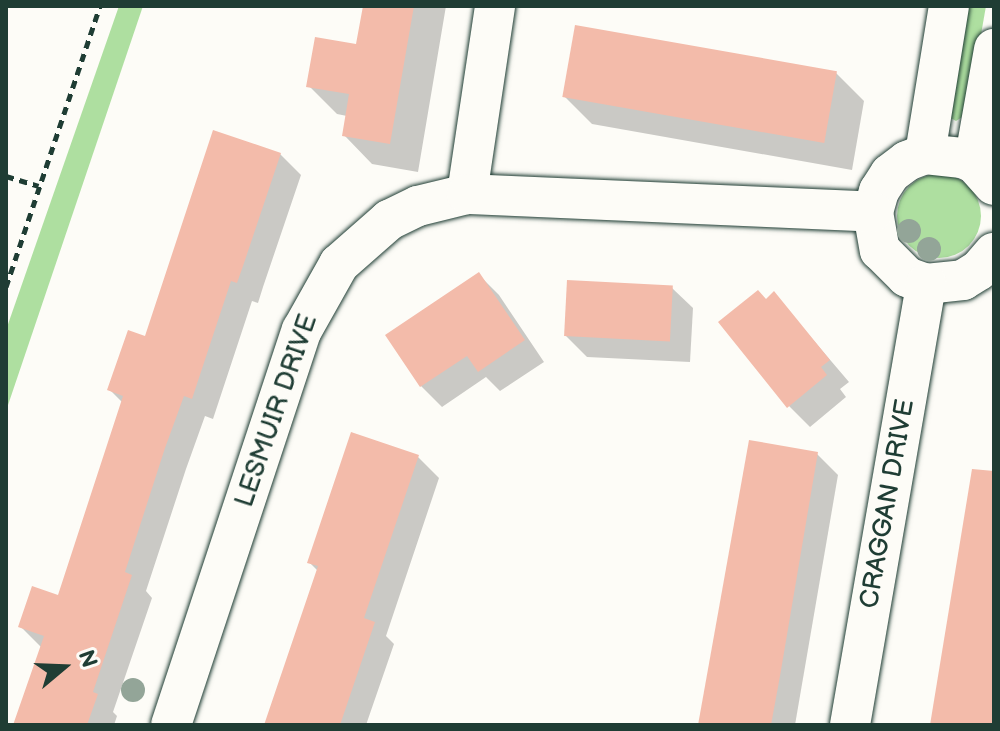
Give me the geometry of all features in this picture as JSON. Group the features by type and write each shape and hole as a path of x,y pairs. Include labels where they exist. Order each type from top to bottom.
{"street":[{"path":"467,194 495,6"},
{"path":"925,154 949,6"},
{"path":"994,49 984,174 944,154 925,154 907,161 890,174 879,191 873,212 880,250 907,277 926,284 963,280 979,270 994,253"},
{"name":"LESMUIR DRIVE","path":"171,725 302,330 316,299 339,264 389,220 418,206 467,194 873,212"},
{"name":"CRAGGAN DRIVE","path":"850,725 926,284"}],"path":[{"path":"6,287 100,6"},
{"path":"6,176 38,186"}],"green space":[{"path":"119,6 143,6 6,411 6,330"},
{"path":"965,6 986,6 967,114 956,121 949,117"},
{"path":"939,174 955,177 969,186 978,200 981,216 978,232 969,246 955,255 939,258 923,255 909,246 900,232 897,216 900,200 909,186 923,177"}],"building":[{"path":"363,6 414,6 390,144 342,136 349,94 306,87 315,37 356,44"},
{"path":"575,25 837,71 824,143 562,97"},
{"path":"213,130 281,153 237,283 231,281 192,399 184,396 165,448 125,572 132,575 93,692 98,694 87,725 13,725 44,636 18,627 32,586 58,595 123,396 107,390 128,330 145,336"},
{"path":"479,272 525,340 478,372 467,356 420,387 385,335"},
{"path":"567,280 673,286 670,341 564,336"},
{"path":"758,290 766,299 774,291 830,360 821,367 827,375 787,408 718,322"},
{"path":"351,432 419,455 364,618 375,622 340,725 264,725 318,566 307,563"},
{"path":"749,440 818,452 780,676 771,725 698,725"},
{"path":"972,469 994,471 994,725 930,725"}]}
